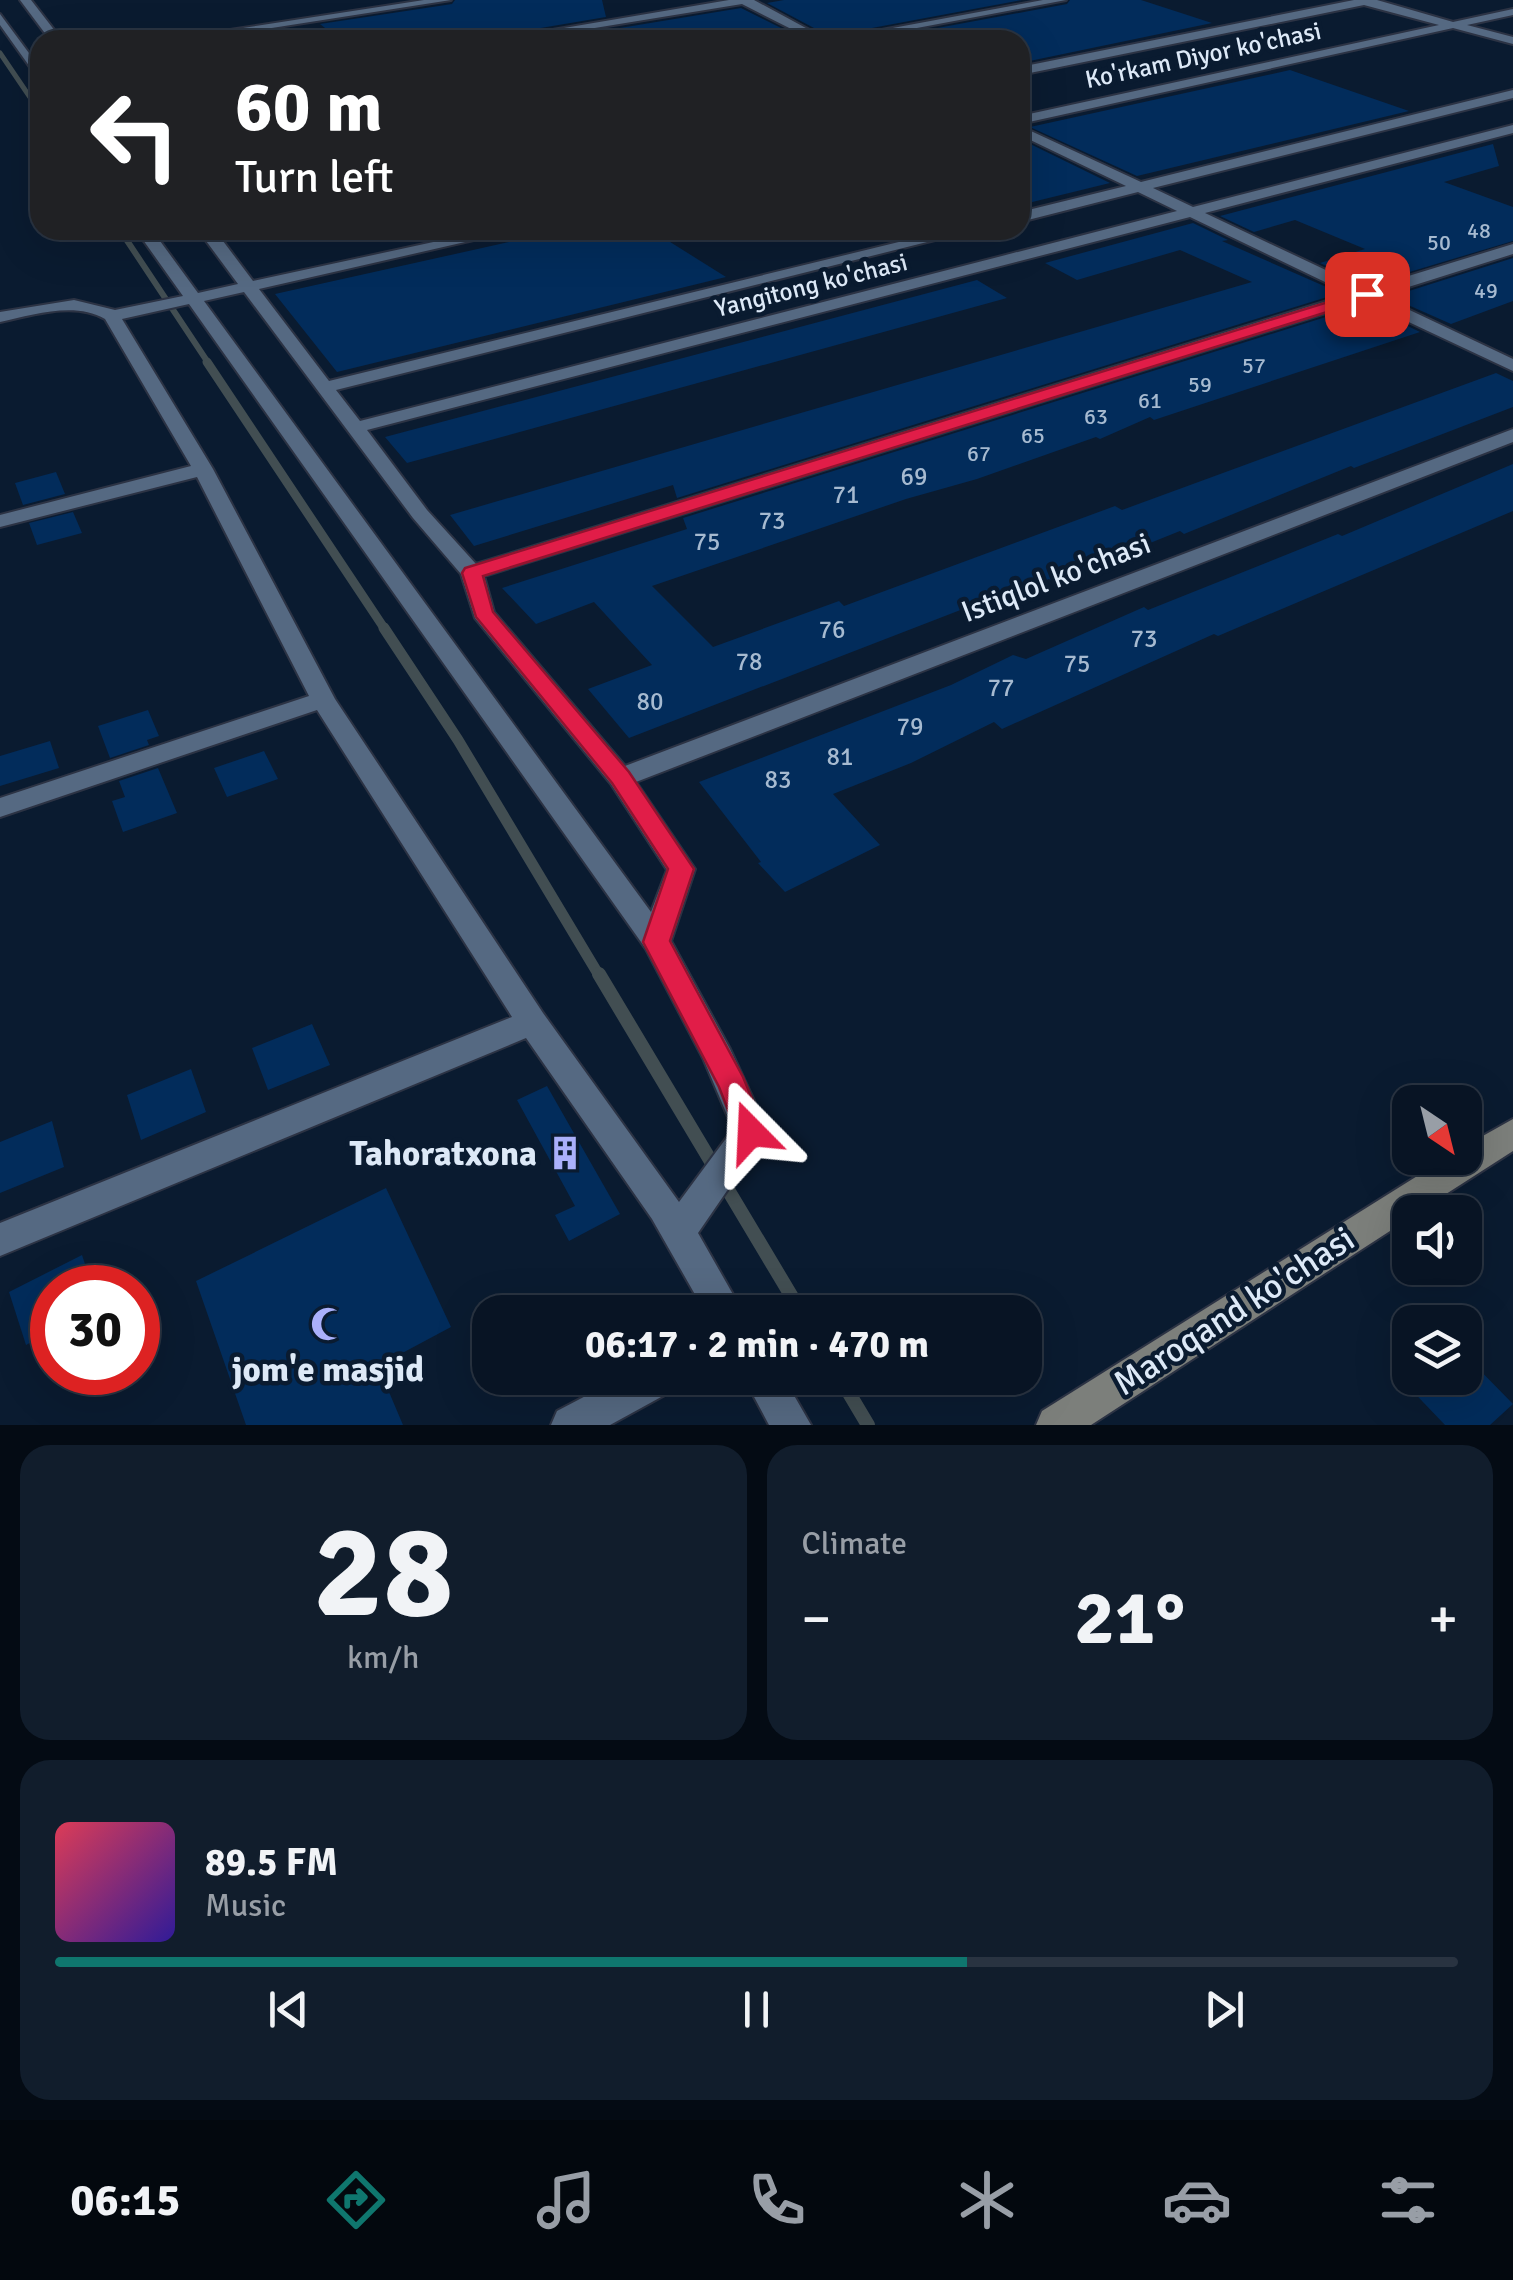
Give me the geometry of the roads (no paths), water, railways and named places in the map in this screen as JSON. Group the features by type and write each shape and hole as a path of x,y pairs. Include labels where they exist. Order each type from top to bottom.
{"street":[{"path":"25,0 48,30"},
{"path":"239,30 446,0"},
{"path":"561,30 744,0 802,30"},
{"path":"890,30 1060,0"},
{"path":"1030,69 1365,0 1513,41"},
{"name":"Ko'rkam Diyor ko'chasi","path":"1030,118 1513,12"},
{"path":"0,17 30,61"},
{"path":"1030,215 1513,94"},
{"name":"Yangitong ko'chasi","path":"354,428 1513,129"},
{"path":"1030,135 1513,366"},
{"path":"151,240 656,942 733,1085 751,1132 678,1232"},
{"path":"214,240 420,514 472,573 483,613 620,778 681,869 656,942"},
{"path":"112,316 463,240"},
{"name":"Yangitong ko'chasi","path":"326,387 926,240"},
{"path":"472,573 1513,249"},
{"path":"0,317 51,306 104,308 112,316 203,469 323,700 532,1022 678,1232 715,1295"},
{"name":"Istiqlol ko'chasi","path":"620,778 1513,435"},
{"path":"0,521 203,469"},
{"path":"0,808 323,700"},
{"path":"0,1240 532,1022"},
{"name":"Maroqand ko'chasi","path":"1056,1425 1513,1133"},
{"path":"571,1425 627,1395"},
{"path":"773,1395 791,1425"}],"waterway":[{"path":"0,53 30,97"},
{"path":"127,240 209,364"},
{"path":"207,362 386,631"},
{"path":"384,628 458,740 600,977"},
{"path":"599,974 791,1295"},
{"path":"850,1395 868,1425"}],"place":[{"name":"Tahoratxona","path":"565,1153"},
{"name":"jom'e masjid","path":"328,1324"}]}
